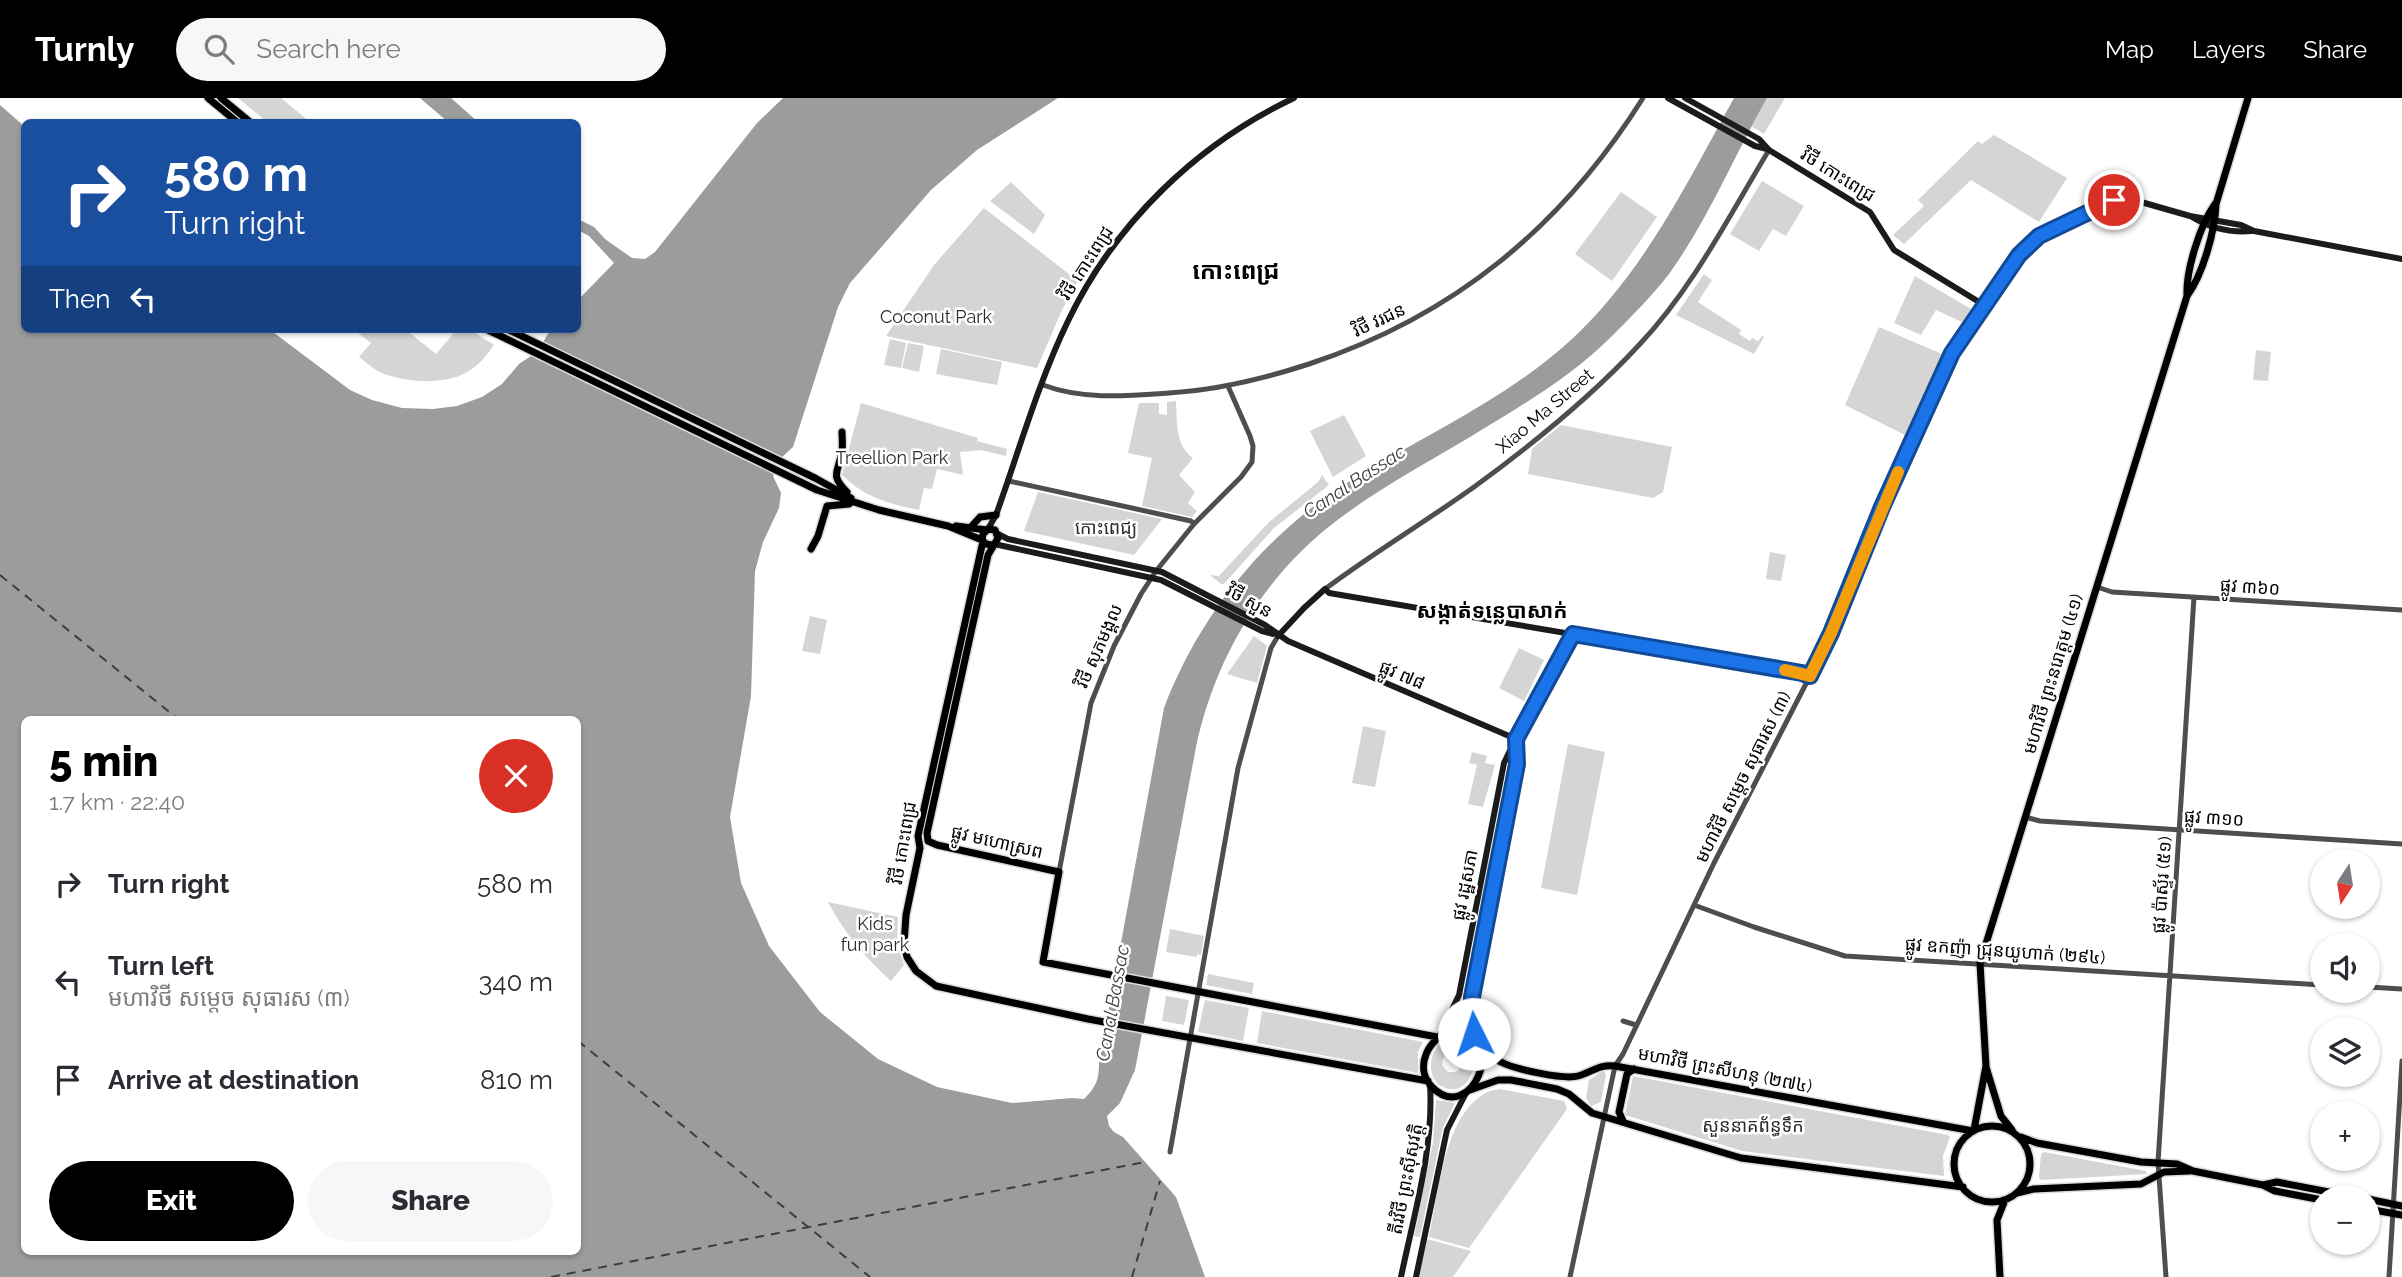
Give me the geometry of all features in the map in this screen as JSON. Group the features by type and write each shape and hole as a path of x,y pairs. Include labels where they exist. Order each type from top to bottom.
{"main road":[{"path":"208,98 233,119"},
{"path":"221,98 246,119"},
{"name":"វិថី កោះពេជ្រ","path":"987,530 996,515 1068,321 1105,257 1147,205 1206,150 1256,118 1294,98"},
{"name":"វិថី កោះពេជ្រ","path":"1668,98 1757,143"},
{"name":"វិថី កោះពេជ្រ","path":"1685,98 1870,212 1894,250 1984,305"},
{"name":"មហាវិថី ព្រះនរោត្តម (៤១)","path":"2187,296 2195,284 2214,223 2216,204 2248,98"},
{"name":"មហាវិថី សម្តេច សុធារស (៣)","path":"1810,676 1882,507 1952,353 2032,240 2100,205 2120,198 2132,198 2240,232 2254,231 2402,259"},
{"name":"មហាវិថី ព្រះនរោត្តម (៤១)","path":"2013,1132 2001,1116 1986,1066 1980,963 2187,296 2188,276 2205,221 2216,204"},
{"path":"493,333 811,488 948,526 983,540 986,544 993,545 998,540 997,533 987,530 948,526"},
{"path":"515,333 815,478 861,504"},
{"path":"842,432 842,449 836,478 861,504"},
{"path":"811,549 827,506 861,504"},
{"path":"970,528 981,517 996,515"},
{"name":"វិថី កោះពេជ្រ","path":"996,515 997,533"},
{"path":"983,540 983,534 987,530"},
{"name":"វិថី សួន","path":"997,533 1008,539 1154,574 1278,636"},
{"name":"វិថី កោះពេជ្រ","path":"983,540 918,836 920,848 904,926 905,950 916,971 936,986 1088,1019 1429,1083"},
{"name":"វិថី កោះពេជ្រ","path":"928,841 929,822 988,555 993,545"},
{"name":"វិថី សួន","path":"993,545 1154,574"},
{"path":"1325,589 1329,593 1810,676"},
{"name":"Xiao Ma Street","path":"1278,636 1325,589"},
{"name":"ផ្លូវ រដ្ឋសភា","path":"1439,1036 1459,995 1504,763 1573,634"},
{"name":"ផ្លូវ ៧៨","path":"1278,636 1516,739"},
{"name":"ផ្លូវ រដ្ឋសភា","path":"1477,1043 1472,997 1517,764 1516,739"},
{"name":"ផ្លូវ មហោស្រព","path":"928,841 1059,872"},
{"name":"វិថី សុភមង្គល","path":"1059,872 1043,962 1198,992"},
{"path":"1198,992 1439,1036 1458,1031 1477,1043 1481,1054 1481,1068 1477,1080 1468,1092"},
{"path":"1439,1036 1425,1058 1424,1069 1429,1083 1440,1093 1447,1095 1468,1092 1498,1080 1545,1087 1563,1091 1585,1110 1741,1158 1963,1187"},
{"name":"មហាវិថី ព្រះសីហនុ (២៧៤)","path":"1477,1043 1502,1063 1512,1067 1560,1076 1577,1076 1599,1066 1615,1066 1974,1131"},
{"name":"មហាវិថី ព្រះនរោត្តម (៤១)","path":"1974,1131 1986,1066"},
{"path":"1623,1121 1619,1112 1627,1074 1635,1069"},
{"name":"តីរវិថី ព្រះស៊ីសុវត្តិ","path":"1401,1277 1431,1125 1429,1083"},
{"name":"តីរវិថី ព្រះស៊ីសុវត្តិ","path":"1416,1277 1447,1130 1468,1092"},
{"path":"2193,1171 2177,1164 2141,1162 2037,1143 1999,1126 1974,1131 1959,1146 1955,1159 1955,1169 1963,1187 1984,1201 2005,1199 2034,1189 2141,1184 2171,1171 2193,1171 2310,1198"},
{"path":"2016,1193 2024,1185 2030,1167 2027,1149 2021,1137"},
{"path":"2263,1185 2277,1182 2310,1188"},
{"path":"2000,1277 1997,1220 2005,1199"},
{"path":"1984,1201 1997,1220"},
{"path":"2380,1201 2398,1205"},
{"path":"2380,1211 2402,1215"},
{"path":"1409,1239 1423,1242"}],"street":[{"name":"វិថី វរជន","path":"1043,384 1069,393 1098,396 1173,393 1228,386 1286,371 1360,345 1416,318 1482,277 1525,241 1568,200 1615,141 1643,98"},
{"name":"Xiao Ma Street","path":"1325,589 1516,455 1569,413 1623,362 1659,322 1685,287 1769,150"},
{"name":"វិថី សុភមង្គល","path":"1059,872 1093,695 1114,646 1154,574 1195,524 1252,463 1253,446 1250,436 1228,386"},
{"path":"1009,481 1195,524"},
{"name":"ផ្លូវ ៣៦០","path":"2097,587 2112,592 2402,610"},
{"name":"ផ្លូវ ប៉ាស្ទ័រ (៥១)","path":"2166,1277 2158,1162 2194,597"},
{"path":"1170,1152 1238,768 1271,648 1278,636"},
{"name":"មហាវិថី សម្តេច សុធារស (៣)","path":"1570,1277 1615,1066 1810,676"},
{"name":"ផ្លូវ ៣១០","path":"2025,817 2040,821 2402,844"},
{"name":"ផ្លូវ ឧកញ៉ា ជ្រុនយូហាក់ (២៩៤)","path":"1694,905 1845,956 2310,984"},
{"path":"2380,988 2402,989"},
{"path":"1623,1021 1636,1025"},
{"path":"2389,1277 2393,1214 2398,1205 2402,1060"}],"green space":[{"path":"238,98 281,98 306,119 263,119"},
{"path":"1767,98 1785,98 1764,134 1751,126"},
{"path":"1994,135 2067,178 2039,222 1971,180 1904,244 1893,235 1924,206 1918,200 1978,141 1982,144"},
{"path":"1762,181 1804,206 1786,236 1773,229 1759,251 1730,234"},
{"path":"1011,182 1045,215 1034,234 990,201"},
{"path":"1621,192 1657,217 1612,281 1575,254"},
{"name":"Coconut Park","path":"984,208 1078,281 1062,310 1037,368 886,336 934,265"},
{"path":"1704,274 1712,280 1698,302 1741,330 1739,334 1750,341 1752,338 1758,341 1764,337 1754,354 1676,315"},
{"path":"1915,276 1971,309 1962,322 1936,310 1921,335 1894,323"},
{"path":"1879,327 1942,354 1905,435 1845,405"},
{"path":"358,333 410,333 436,354 454,333 475,333 494,345 478,364 463,374 440,380 415,381 382,373 359,357 371,343"},
{"path":"890,339 906,343 901,368 884,365"},
{"path":"908,343 924,346 919,372 902,368"},
{"path":"941,349 1002,362 997,385 936,374"},
{"path":"2256,350 2271,352 2268,381 2253,380"},
{"path":"1176,401 1180,440 1193,458 1179,475 1195,492 1188,503 1197,511 1192,517 1142,506 1152,458 1128,453 1139,403 1159,403 1159,414 1167,415 1167,402"},
{"name":"Treellion Park","path":"861,403 978,438 977,441 1007,449 1006,456 981,450 960,452 963,475 937,469 932,489 924,488 919,510 877,498 842,475"},
{"path":"1344,415 1366,456 1333,477 1310,431"},
{"path":"1561,425 1672,447 1663,492 1653,498 1528,474 1532,449"},
{"path":"1322,475 1329,485 1274,528 1224,584 1210,575 1219,576 1268,523 1318,482"},
{"name":"កោះពេជ្យ","path":"1038,492 1162,519 1134,555 1024,531"},
{"path":"1770,552 1786,555 1781,581 1766,579"},
{"path":"810,616 827,620 820,654 802,651"},
{"path":"1254,636 1267,646 1257,683 1227,674"},
{"path":"1519,648 1544,660 1524,701 1499,688"},
{"path":"1363,726 1386,731 1375,787 1352,783"},
{"path":"1568,744 1605,752 1577,895 1541,888"},
{"path":"1472,752 1487,756 1485,763 1495,765 1483,807 1468,804 1477,765 1469,763"},
{"path":"1491,859 1471,969 1469,967 1488,862"},
{"name":"Kids fun park","path":"828,902 898,917 897,944 904,965 891,981 856,944"},
{"path":"1170,929 1204,936 1201,955 1197,954 1197,957 1166,952"},
{"path":"1208,974 1254,983 1252,994 1206,985"},
{"path":"1470,975 1469,1025 1451,1021 1463,999 1467,976"},
{"path":"1166,996 1189,1000 1184,1025 1162,1021"},
{"path":"1205,1000 1249,1008 1243,1041 1198,1032"},
{"path":"1262,1011 1423,1042 1418,1052 1418,1073 1257,1043"},
{"path":"1455,1037 1465,1042 1472,1050 1474,1060 1469,1079 1454,1089 1438,1084 1431,1069 1437,1048 1449,1038","holes":["1449,1053 1456,1053 1461,1057 1462,1066 1456,1072 1448,1072 1442,1065 1443,1058"]},
{"path":"1601,1072 1606,1074 1601,1102 1591,1106 1586,1098 1589,1080"},
{"name":"សួននាគព័ន្ធទឹក","path":"1633,1076 1948,1135 1950,1137 1943,1156 1944,1176 1742,1151 1625,1115"},
{"path":"1500,1089 1564,1101 1567,1109 1469,1248 1429,1237 1445,1159 1460,1120 1484,1094"},
{"path":"1436,1100 1455,1103 1443,1127 1420,1237 1414,1236 1433,1142"},
{"path":"2044,1152 2146,1171 2147,1174 2041,1180 2041,1154"},
{"path":"1427,1239 1471,1251 1453,1277 1418,1277"}],"water":[{"path":"420,98 451,98 475,119 444,119"},
{"name":"Canal Bassac","path":"783,98 1058,98 977,150 931,190 850,283 838,307 793,447 781,458 773,476 781,493 779,508 763,542 755,571 751,696 730,817 741,883 769,946 820,1012 878,1059 937,1087 1012,1103 1084,1099 1096,1083 1098,1074 1164,708 1179,673 1217,608 1265,550 1322,500 1494,397 1572,339 1598,313 1643,256 1734,98 1767,98 1683,253 1669,274 1634,314 1597,350 1550,387 1383,489 1326,529 1280,574 1260,600 1227,655 1214,685 1196,747 1135,1070 1120,1103 1107,1116 1109,1126 1114,1132 1123,1137 1176,1197 1205,1277 0,1277 0,105 21,123 21,333 274,333 350,390 372,400 402,408 433,409 457,406 482,397 502,384 519,364 537,352 549,333 581,333 581,297 614,263 589,236 581,232 581,220 594,227 605,239 632,258 645,259 655,252 757,123"}],"pier":[{"path":"540,341 785,460 777,475 529,354"}],"ferry route":[{"path":"0,575 174,716"},
{"path":"581,1043 870,1277"},
{"path":"551,1277 1145,1162"},
{"path":"1132,1277 1160,1181"}],"slow traffic":[{"path":"1785,670 1810,676 1831,633 1898,472"}],"district":[{"name":"កោះពេជ្រ","path":"1236,271"},
{"name":"សង្កាត់ទន្លេបាសាក់","path":"1492,611"}],"route":[{"path":"1474,1034 1472,997 1517,764 1516,739 1573,634 1810,676 1831,633 1882,507 1952,353 2032,240 2114,200"}]}
